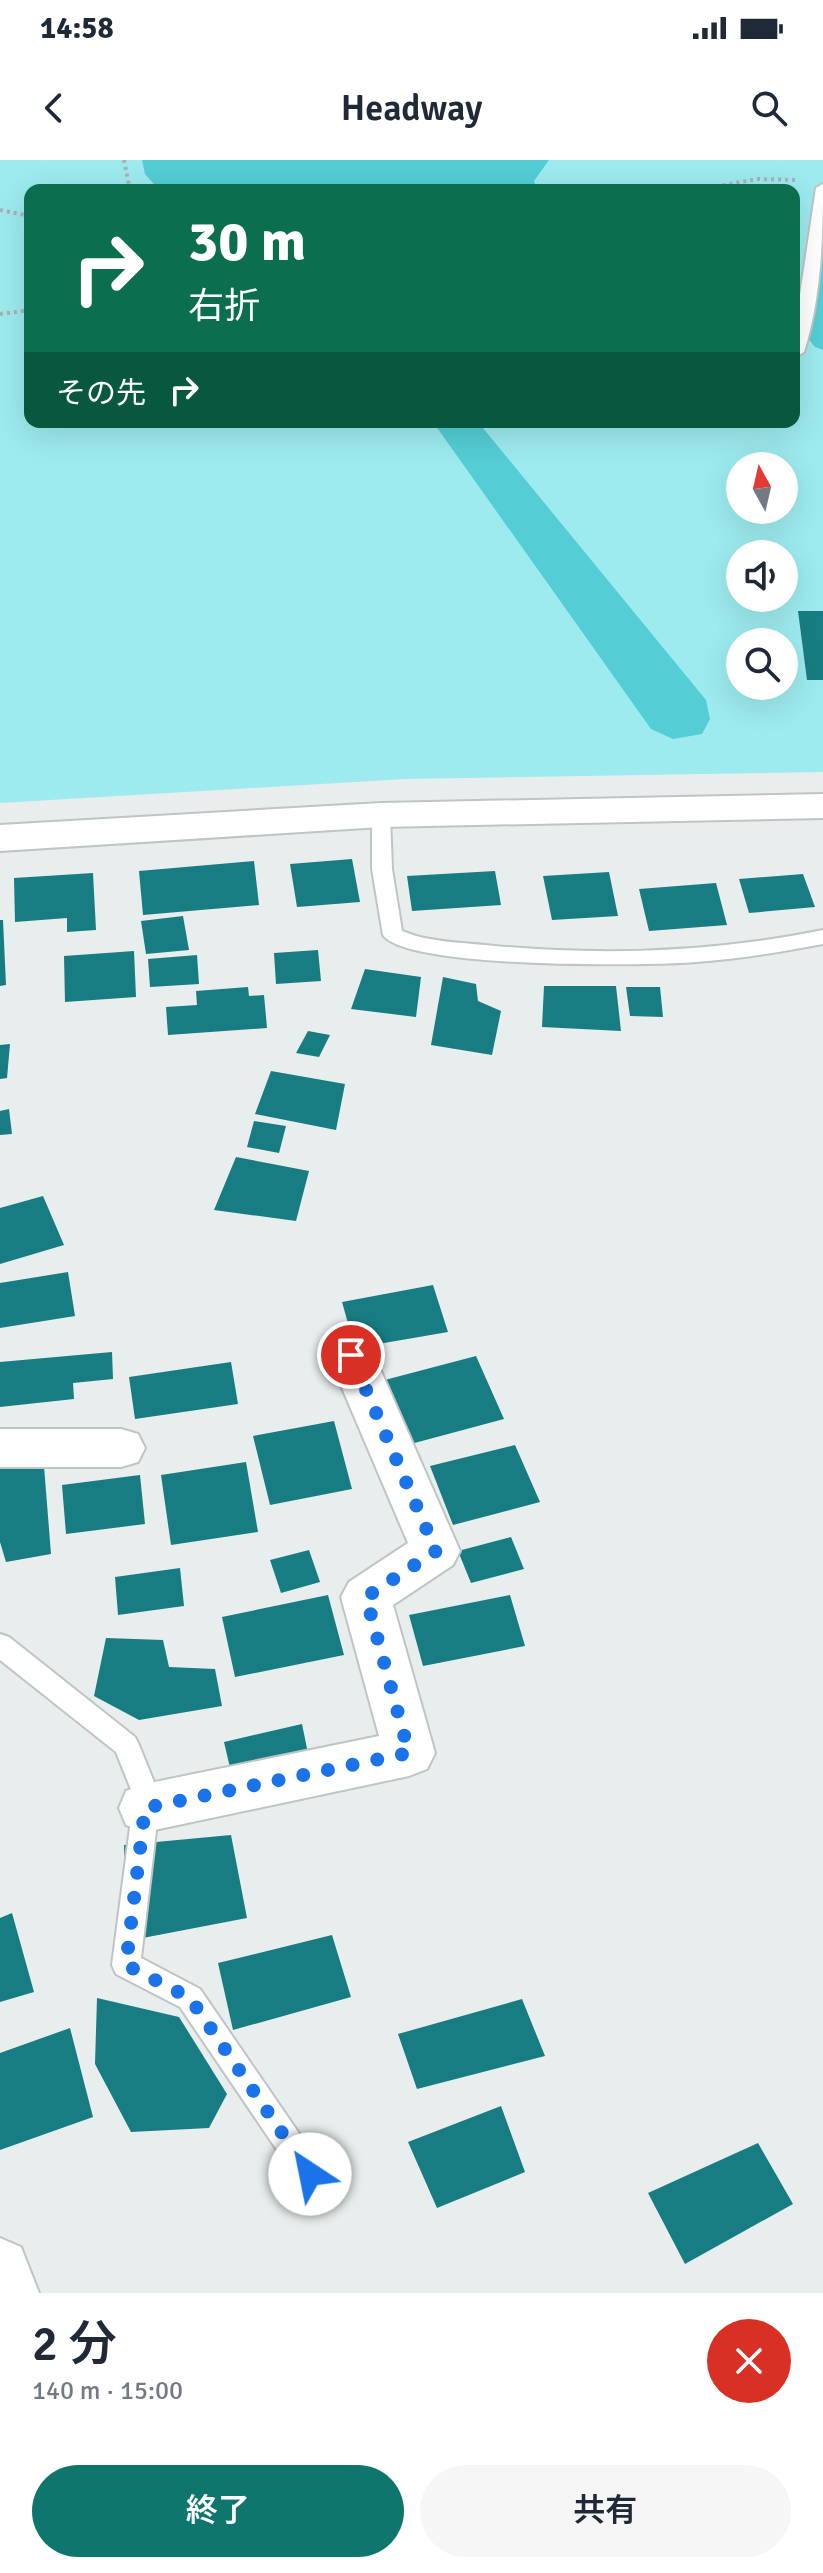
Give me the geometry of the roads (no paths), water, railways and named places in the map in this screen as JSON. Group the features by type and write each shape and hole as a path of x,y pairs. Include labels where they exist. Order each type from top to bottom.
{"street":[{"path":"0,838 381,815 823,806"},
{"path":"145,1808 409,1753 366,1597 436,1551 351,1355"},
{"path":"0,1448 121,1448"},
{"path":"0,2268 9,2293"}],"lane":[{"path":"800,340 816,184"},
{"path":"381,815 382,869 393,935 414,945 539,958 621,957 704,954 823,937"},
{"path":"0,1645 126,1745 147,1797 126,1965 190,1998 310,2174"}]}
